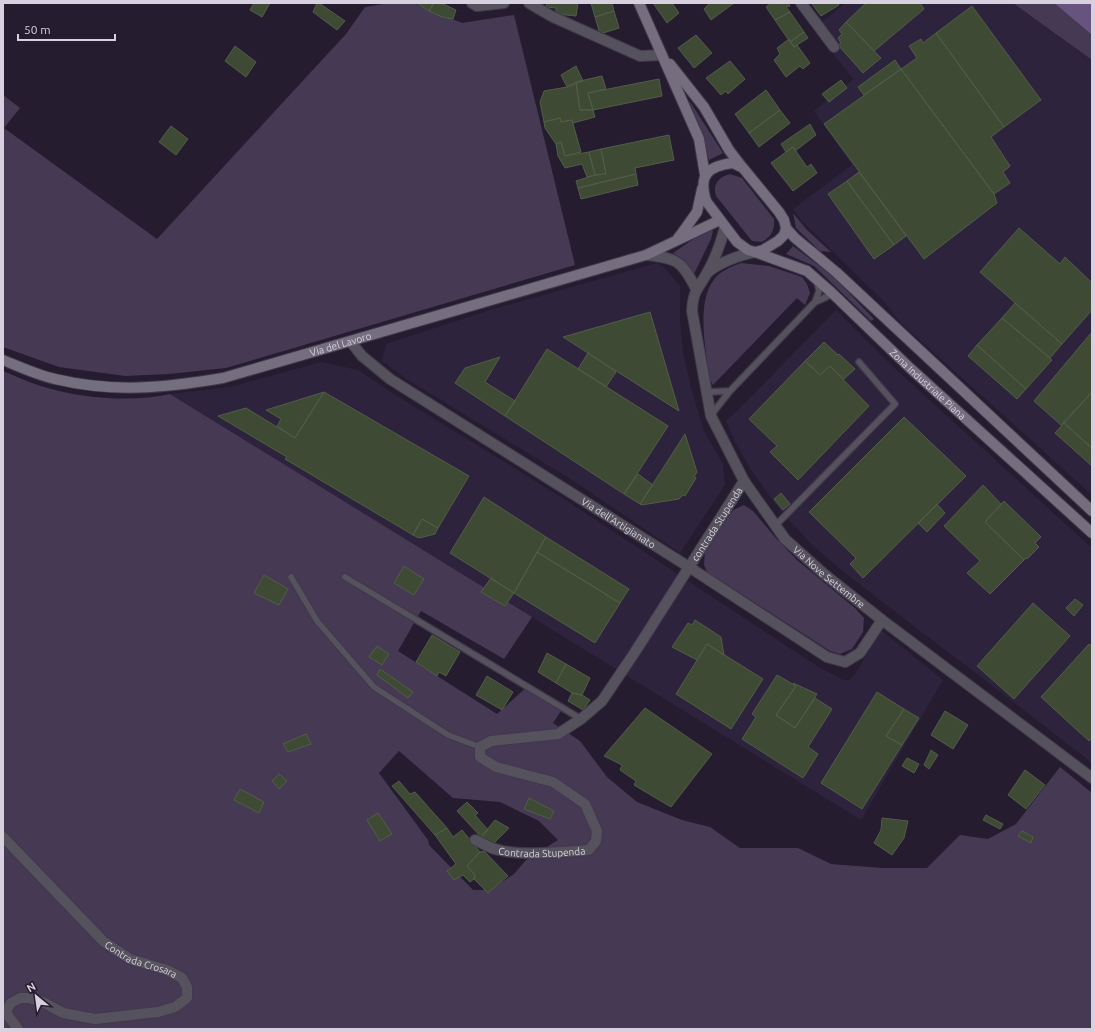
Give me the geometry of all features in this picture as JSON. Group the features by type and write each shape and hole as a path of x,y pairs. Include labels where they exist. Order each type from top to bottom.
{"main road":[{"path":"639,3 662,55 704,107 729,150 780,212 784,220 786,228 784,235 778,242 771,247 755,252"},
{"name":"Zona Industriale Piana","path":"662,55 700,139 704,194 706,201 743,247 807,271 910,368 1092,533"},
{"path":"704,179 709,170 724,164 733,163 744,168"},
{"name":"Via del Lavoro","path":"672,244 697,212 704,179"},
{"name":"Via del Lavoro","path":"3,360 55,379 118,388 143,388 188,384 223,378 646,255 672,244 691,233 723,224"},
{"name":"Zona Industriale Piana","path":"786,228 836,272 1092,511"}],"street":[{"path":"472,3 477,6 504,3"},
{"path":"529,3 553,17 640,56 662,55"},
{"path":"801,3 834,47"},
{"name":"Via Nove Settembre","path":"723,224 719,248 708,272 696,289 692,311 711,416 744,481 785,539 824,574 882,620 1092,778"},
{"name":"Via Nove Settembre","path":"708,272 726,260 755,252"},
{"path":"646,255 667,257 682,266 696,289"},
{"name":"Via dell'Artigianato","path":"351,342 362,356 390,379 689,567 827,657 845,662 860,653 882,620"},
{"name":"contrada Stupenda","path":"689,567 744,481"},
{"name":"Contrada Stupenda","path":"475,840 493,848 512,852 589,850 596,841 597,831 585,804 553,782 496,767 480,757 480,748 491,741 558,734 581,719 602,700 635,652 689,567"},
{"name":"Contrada Crosara","path":"5,842 104,942 130,959 167,970 182,978 187,987 187,998 175,1007 158,1012 95,1019 63,1012 43,1002 28,998 20,998 11,1002 6,1010 9,1017 18,1029"}],"lane":[{"path":"815,302 819,291 817,280"},
{"path":"711,416 730,391 815,302 833,294"},
{"path":"775,526 895,404 859,362"},
{"path":"707,392 730,391"},
{"path":"292,577 317,621 374,687 448,735 480,748"},
{"path":"345,577 581,719"}],"shaded area":[{"path":"390,3 414,3 462,23 514,15 575,265 226,368 169,374 125,376 59,367 3,347 3,95 20,108 4,128 157,239 346,34 365,7"},
{"path":"845,3 1013,3 1092,60 1092,495 901,323 886,304 801,220 793,209 852,165 814,111 853,79 814,29"},
{"path":"1013,3 1054,3 1092,35 1092,60"},
{"path":"1054,3 1092,3 1092,35"},
{"path":"689,100 723,153 709,160"},
{"path":"730,174 742,178 774,219 772,233 762,242 752,241 716,196 715,188 717,182"},
{"path":"793,213 806,229 831,252 820,251 796,228"},
{"path":"708,229 713,231 711,239 693,276 684,260 673,253"},
{"path":"793,246 833,276 874,319 871,321 814,266 786,254"},
{"path":"657,263 665,268 680,286 680,320 683,352 691,388 704,431 723,464 725,485 680,553 572,480 405,378 382,361 386,344 490,310"},
{"path":"741,263 769,266 802,277 807,284 810,293 805,305 797,298 713,385 710,380 705,343 705,302 708,291 718,275"},
{"path":"836,310 890,364 1092,548 1092,763 845,573 813,546 779,509 751,470 735,442 726,421"},
{"path":"321,362 358,370 394,394 561,497 817,666 843,680 850,680 854,676 881,630 943,680 861,820 170,394 230,387"},
{"path":"3,371 41,386 71,394 122,399 155,397 170,394 532,617 504,659 421,611 398,651 497,714 529,685 535,687 565,705 553,723 580,741 607,777 637,802 682,820 710,827 740,848 798,848 831,864 882,868 927,868 960,835 988,839 1016,824 1060,767 1092,793 1092,1029 3,1029","holes":["399,751 453,798 500,802 539,821 558,840 526,860 514,874 490,890 473,890 429,845 428,840 379,773"]},
{"path":"744,505 753,511 797,560 855,608 864,618 863,632 852,649 840,654 830,651 707,572 704,565 705,551 733,510"}],"building":[{"path":"254,3 270,3 262,17 250,10"},
{"path":"317,3 345,21 337,30 313,12"},
{"path":"417,3 434,3 429,11"},
{"path":"434,3 441,3 456,10 453,19 442,17 429,11"},
{"path":"547,3 578,3 576,16 556,14 556,8 546,7"},
{"path":"591,3 612,3 614,11 595,17"},
{"path":"653,3 672,3 679,13 667,23"},
{"path":"710,3 734,3 711,20 704,9"},
{"path":"771,3 788,3 790,6 786,7 790,12 775,20 766,7"},
{"path":"838,3 839,5 821,16 812,4"},
{"path":"866,3 920,3 924,9 874,51 846,22"},
{"path":"972,6 1041,100 1004,127 936,33"},
{"path":"614,11 619,28 600,34 595,17"},
{"path":"790,12 804,32 790,42 775,20"},
{"path":"846,22 881,58 863,73 838,45 841,43 838,38 842,34 839,30"},
{"path":"804,32 808,38 794,47 790,42"},
{"path":"936,33 1004,127 991,137 1010,166 1003,172 1010,183 994,194 901,69 917,58 909,46 921,39 923,43"},
{"path":"696,35 712,53 694,68 678,48"},
{"path":"789,39 794,47 797,45 810,63 803,69 800,66 786,77 774,60 780,54 777,48"},
{"path":"235,46 256,62 246,77 225,61"},
{"path":"895,60 901,69 864,95 858,87"},
{"path":"730,61 745,79 728,94 726,91 721,95 706,78"},
{"path":"576,66 583,81 567,87 561,75"},
{"path":"901,69 994,194 997,203 924,259 824,124"},
{"path":"602,76 606,89 588,93 593,110 580,110 576,82"},
{"path":"659,79 662,96 593,110 588,93"},
{"path":"841,80 847,88 829,102 822,94"},
{"path":"576,82 580,110 593,110 595,117 573,123 572,120 561,122 560,118 544,122 540,102 544,91 567,87"},
{"path":"766,90 780,110 749,133 735,114"},
{"path":"780,110 790,123 759,147 749,133"},
{"path":"560,118 561,122 572,120 581,152 565,156 561,142 556,144 545,128 544,122"},
{"path":"810,124 816,135 795,151 793,147 786,152 781,144"},
{"path":"171,126 188,139 176,155 159,142"},
{"path":"669,135 674,160 635,168 636,174 578,188 576,181 595,175 606,174 601,149"},
{"path":"561,142 565,156 589,152 595,175 587,177 582,164 565,168 558,156 556,144"},
{"path":"793,147 807,167 811,164 817,173 793,191 771,163"},
{"path":"601,149 606,174 595,175 589,152"},
{"path":"859,172 906,236 894,245 847,181"},
{"path":"636,174 638,185 581,199 578,188"},
{"path":"847,181 894,245 874,259 828,194"},
{"path":"1019,228 1060,264 1065,257 1092,283 1092,310 1062,344 980,272"},
{"path":"1015,303 1062,344 1050,358 1002,318"},
{"path":"650,312 679,411 563,337"},
{"path":"1002,318 1052,360 1026,389 977,345"},
{"path":"1092,332 1092,392 1061,425 1034,401"},
{"path":"824,342 855,369 844,379 830,366 820,375 805,361"},
{"path":"977,345 1026,389 1017,399 968,356"},
{"path":"547,349 668,426 624,494 505,416"},
{"path":"588,353 616,372 606,387 578,369"},
{"path":"500,357 485,382 515,401 505,416 455,383 465,368"},
{"path":"805,361 820,375 830,366 869,406 798,480 770,452 777,446 749,419"},
{"path":"324,392 469,476 438,528 422,519 413,535 285,459 287,457 218,416 246,408 295,438"},
{"path":"324,392 295,438 277,426 281,419 266,410"},
{"path":"1092,392 1092,448 1064,423"},
{"path":"904,417 966,476 863,578 850,564 856,558 809,512"},
{"path":"1064,423 1092,448 1092,466 1055,433"},
{"path":"685,434 697,472 694,477 696,478 685,496 683,495 679,499 641,505 640,504"},
{"path":"638,474 653,485 640,504 624,494"},
{"path":"983,485 1001,504 985,522 1024,560 990,594 967,573 980,561 944,526"},
{"path":"781,493 790,504 783,510 774,499"},
{"path":"484,497 546,537 514,593 450,553"},
{"path":"1004,501 1041,537 1035,543 1039,547 1027,559 1026,558 1024,560 985,522"},
{"path":"937,504 945,513 927,532 918,523"},
{"path":"422,519 438,528 435,534 419,538 413,535"},
{"path":"546,537 629,589 620,603 537,552"},
{"path":"537,552 620,603 595,643 514,593"},
{"path":"404,566 424,579 414,595 394,583"},
{"path":"264,575 288,589 279,605 254,593"},
{"path":"491,578 514,593 505,606 481,592"},
{"path":"1075,599 1083,605 1074,616 1066,608"},
{"path":"1033,603 1070,636 1014,699 977,666"},
{"path":"695,620 721,637 724,655 707,644 697,660 672,647 688,623 692,625"},
{"path":"432,635 460,652 446,676 439,672 437,676 416,662"},
{"path":"707,644 763,679 731,729 676,694"},
{"path":"1089,644 1092,646 1092,738 1089,741 1041,697"},
{"path":"377,646 389,654 382,665 369,657"},
{"path":"547,653 566,664 556,683 538,672"},
{"path":"566,664 590,678 582,695 572,693 556,683"},
{"path":"380,669 413,692 408,698 377,675"},
{"path":"777,675 796,686 776,715 795,728 815,698 832,709 808,747 818,754 803,778 742,739 756,717 752,714"},
{"path":"487,676 513,692 502,710 476,695"},
{"path":"793,683 817,694 795,728 776,715 796,686"},
{"path":"877,692 904,709 886,736 902,745 862,809 821,783"},
{"path":"572,693 582,695 590,700 583,710 568,701"},
{"path":"645,708 712,754 671,807 634,785 636,781 620,770 622,765 604,756"},
{"path":"904,709 919,718 902,745 886,736"},
{"path":"945,711 968,725 953,749 931,735"},
{"path":"306,734 311,744 288,752 283,744"},
{"path":"931,750 938,755 929,769 924,765"},
{"path":"907,758 919,764 914,773 902,766"},
{"path":"1025,770 1045,785 1026,809 1008,795"},
{"path":"279,774 287,781 279,789 272,781"},
{"path":"399,781 410,794 415,792 447,828 435,835 392,786"},
{"path":"240,789 264,802 259,813 234,800"},
{"path":"529,798 554,811 550,819 524,809"},
{"path":"467,802 478,813 475,815 488,830 481,837 457,811"},
{"path":"378,813 392,834 380,841 367,820"},
{"path":"986,815 1003,824 1000,829 983,820"},
{"path":"882,818 908,821 904,838 892,855 874,843 881,830"},
{"path":"495,820 509,828 493,844 481,837"},
{"path":"447,828 453,837 462,830 480,852 467,866 475,875 474,879 470,882 463,875 454,880 447,871 456,864 435,835"},
{"path":"1022,831 1033,837 1031,843 1018,836"},
{"path":"484,851 508,876 488,893 474,879 475,875 467,866 480,852"}]}
